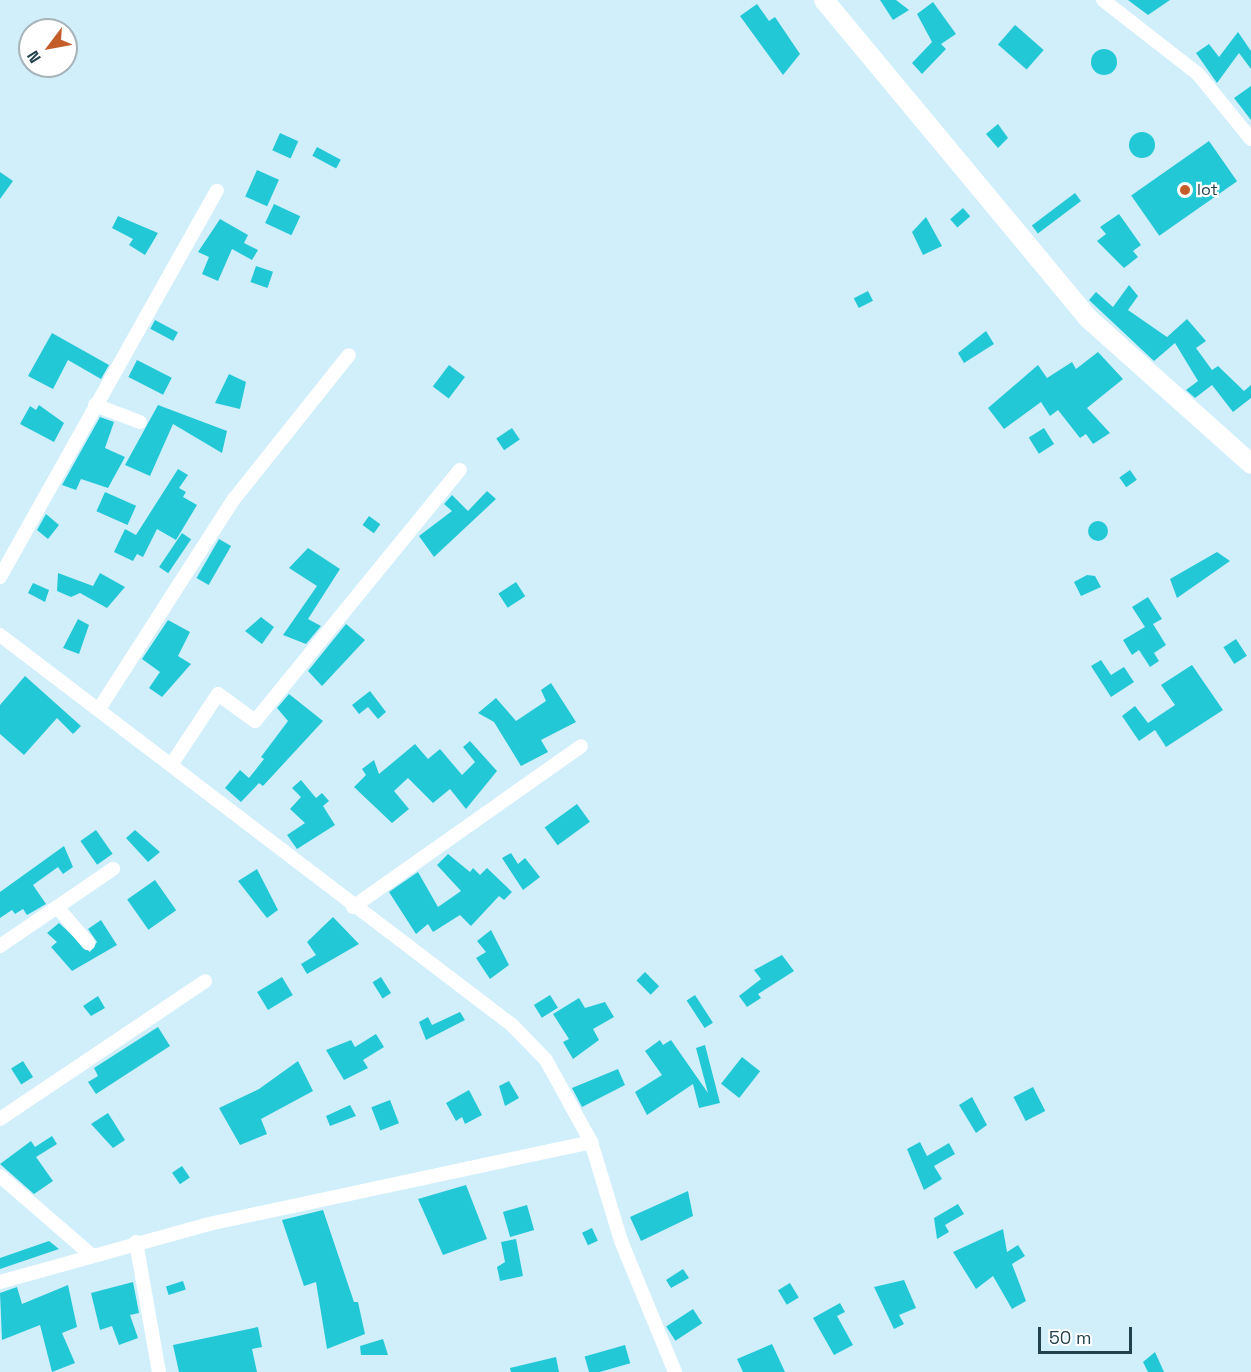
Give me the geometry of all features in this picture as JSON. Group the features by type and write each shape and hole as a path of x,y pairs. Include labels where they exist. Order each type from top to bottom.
{"street":[{"path":"824,0 1089,319 1251,464"},
{"path":"1103,0 1198,74 1250,136"},
{"path":"0,577 217,191"},
{"path":"99,709 234,500 349,355"},
{"path":"95,405 140,422"},
{"path":"171,765 218,694 255,721 460,470"},
{"path":"0,634 353,907 512,1025 546,1060 591,1142 621,1241 675,1372"},
{"path":"353,907 581,746"},
{"path":"0,946 113,869"},
{"path":"57,907 88,943"},
{"path":"0,1119 205,981"},
{"path":"0,1282 136,1242 591,1142"},
{"path":"0,1176 90,1254"},
{"path":"136,1242 159,1372"}],"building":[{"path":"880,0 896,0 909,10 893,20"},
{"path":"1128,0 1170,0 1148,15"},
{"path":"933,2 956,34 941,44 946,49 922,74 912,63 932,42 917,14"},
{"path":"757,4 769,21 775,17 800,54 783,75 740,16"},
{"path":"1015,25 1044,50 1027,70 998,45"},
{"path":"1238,32 1251,51 1251,69 1239,53 1217,83 1196,53 1209,44 1219,57"},
{"path":"1104,49 1113,53 1117,62 1113,71 1104,75 1095,71 1091,62 1095,53"},
{"path":"1251,86 1251,120 1234,98"},
{"path":"998,124 1008,138 998,148 986,134"},
{"path":"1142,132 1151,136 1155,145 1151,154 1142,158 1133,154 1129,145 1133,136"},
{"path":"280,133 298,141 291,158 272,150"},
{"name":"lot","path":"1209,141 1237,181 1159,236 1131,195"},
{"path":"317,147 341,160 336,169 312,156"},
{"path":"257,170 279,180 267,206 245,196"},
{"path":"0,172 13,181 0,199"},
{"path":"1075,193 1081,201 1038,233 1032,225"},
{"path":"274,204 300,216 291,235 265,223"},
{"path":"963,208 970,216 957,227 950,219"},
{"path":"1119,214 1141,245 1133,251 1138,257 1124,268 1097,241 1106,234 1100,227"},
{"path":"118,216 158,233 145,255 129,245 133,239 112,228"},
{"path":"926,217 942,246 923,255 912,232"},
{"path":"220,219 248,235 244,243 258,250 252,260 232,249 218,281 202,274 209,257 198,252"},
{"path":"256,266 273,272 267,288 250,282"},
{"path":"1129,285 1138,296 1128,310 1167,337 1187,319 1206,341 1196,348 1212,370 1218,366 1244,391 1251,385 1251,398 1233,412 1212,385 1195,398 1186,390 1198,381 1175,343 1154,361 1089,300 1096,292 1113,307"},
{"path":"868,291 873,301 859,308 854,298"},
{"path":"155,320 178,332 173,341 150,329"},
{"path":"986,331 994,344 964,363 958,353"},
{"path":"52,333 109,365 101,379 68,360 53,389 28,376"},
{"path":"1098,352 1123,379 1087,408 1110,433 1093,444 1086,434 1080,438 1058,410 1050,416 1041,402 1004,429 988,408 1038,365 1047,378 1072,362 1076,369"},
{"path":"137,360 172,378 163,395 128,377"},
{"path":"449,365 465,377 449,399 433,387"},
{"path":"229,374 246,382 240,409 215,403"},
{"path":"39,405 64,423 54,442 20,424 30,406 36,410"},
{"path":"158,405 227,431 222,453 173,424 150,476 125,465"},
{"path":"100,417 114,422 105,448 125,457 108,488 81,479 76,490 62,485"},
{"path":"512,428 520,440 504,450 496,439"},
{"path":"1044,428 1054,444 1039,454 1029,438"},
{"path":"178,469 188,475 179,488 186,492 183,497 197,505 176,540 157,529 143,557 137,554 133,561 114,552 125,529 136,535"},
{"path":"1130,470 1137,480 1126,487 1119,477"},
{"path":"487,491 496,499 434,557 419,536 452,511 444,504 452,495 468,511"},
{"path":"105,492 136,506 128,525 96,511"},
{"path":"46,514 59,525 48,539 37,530"},
{"path":"369,516 380,524 374,533 363,525"},
{"path":"1094,521 1102,521 1108,527 1108,535 1102,541 1094,541 1088,535 1088,527"},
{"path":"182,533 191,539 168,573 159,567"},
{"path":"219,539 231,546 209,585 196,578"},
{"path":"308,548 340,569 308,619 321,626 306,644 283,635 317,586 289,568"},
{"path":"1217,552 1230,561 1177,598 1170,579"},
{"path":"58,573 93,586 100,573 125,587 107,608 80,593 71,597 57,591"},
{"path":"1087,575 1095,576 1101,587 1081,596 1074,582"},
{"path":"516,582 525,596 508,608 498,593"},
{"path":"33,583 49,590 45,602 28,593"},
{"path":"1148,597 1162,619 1153,624 1166,645 1154,653 1159,661 1150,667 1139,650 1132,655 1123,640 1145,627 1132,607"},
{"path":"261,617 274,627 262,644 245,631"},
{"path":"78,619 89,625 79,654 63,648"},
{"path":"168,620 190,632 178,656 191,664 162,697 149,688 160,672 142,659"},
{"path":"346,624 365,640 322,686 308,671"},
{"path":"1236,639 1247,656 1234,664 1223,647"},
{"path":"1101,660 1111,675 1124,667 1134,682 1111,697 1091,666"},
{"path":"1192,665 1223,710 1166,747 1155,730 1139,741 1122,716 1135,706 1148,723 1175,705 1161,685"},
{"path":"25,676 81,726 73,734 57,718 24,755 0,734 0,705"},
{"path":"551,683 576,722 541,740 548,752 521,766 494,722 478,713 496,698 516,721 546,701 541,690"},
{"path":"370,691 386,712 378,719 368,707 359,714 352,705"},
{"path":"289,694 323,721 263,786 259,783 241,802 225,788 240,770 249,778 264,759 261,757 288,721 277,708"},
{"path":"470,741 497,771 466,809 450,789 433,803 408,778 394,791 409,809 392,823 354,787 366,775 362,769 374,760 379,774 415,744 428,759 440,749 462,775 475,762 463,747"},
{"path":"301,780 316,798 322,793 329,801 323,806 335,825 297,849 287,835 305,823 290,809 301,797 292,788"},
{"path":"577,804 590,822 558,845 545,828"},
{"path":"96,830 113,854 97,865 80,841"},
{"path":"135,830 160,852 148,862 126,838"},
{"path":"64,846 73,867 63,874 58,867 33,885 46,904 27,915 23,909 15,914 12,910 0,918 0,892"},
{"path":"511,853 518,864 525,858 540,877 523,890 502,858"},
{"path":"448,854 470,872 473,868 480,875 487,868 512,892 504,900 499,896 471,926 460,915 433,932 428,924 416,934 389,892 418,872 438,907 461,891 437,865"},
{"path":"257,869 278,910 267,918 238,881"},
{"path":"155,880 176,910 148,930 127,900"},
{"path":"333,917 359,944 307,974 301,964 316,955 307,942"},
{"path":"101,920 117,945 72,971 51,947 57,942 47,933 59,923 90,952 97,942 88,929"},
{"path":"491,930 509,965 490,979 476,958 486,952 477,941"},
{"path":"782,955 794,971 758,994 761,998 747,1007 739,996 761,979 754,970"},
{"path":"645,972 659,986 651,995 637,980"},
{"path":"282,977 293,995 268,1010 257,992"},
{"path":"381,977 391,993 383,998 373,982"},
{"path":"550,995 558,1008 542,1018 534,1005"},
{"path":"695,995 713,1023 705,1028 687,1000"},
{"path":"98,996 105,1008 91,1016 83,1006"},
{"path":"579,998 585,1008 605,1002 614,1017 593,1029 599,1040 573,1059 563,1042 569,1039 553,1014"},
{"path":"460,1012 465,1020 426,1040 419,1022 428,1017 432,1025"},
{"path":"158,1027 170,1046 96,1094 88,1082 98,1076 94,1068"},
{"path":"376,1034 384,1047 363,1060 368,1068 344,1080 326,1050 351,1040 355,1047"},
{"path":"660,1040 663,1045 671,1040 708,1093 696,1048 705,1045 720,1103 699,1108 693,1084 647,1115 635,1092 662,1075 645,1051"},
{"path":"742,1057 760,1071 739,1098 721,1084"},
{"path":"23,1061 33,1077 21,1085 11,1068"},
{"path":"298,1061 313,1091 261,1119 267,1134 240,1145 219,1108 259,1089"},
{"path":"618,1069 625,1085 582,1107 572,1088"},
{"path":"509,1081 519,1098 505,1106 499,1086"},
{"path":"1033,1087 1045,1111 1026,1121 1013,1097"},
{"path":"469,1090 482,1115 465,1124 462,1117 456,1121 446,1103"},
{"path":"972,1097 987,1125 976,1133 959,1105"},
{"path":"390,1100 399,1123 380,1131 371,1107"},
{"path":"350,1105 356,1116 330,1126 326,1116"},
{"path":"108,1113 125,1140 113,1148 91,1124"},
{"path":"52,1136 57,1144 36,1157 53,1181 34,1194 0,1164 31,1141 35,1147"},
{"path":"920,1142 927,1156 949,1143 955,1154 934,1166 942,1179 924,1190 907,1149"},
{"path":"182,1166 190,1178 180,1184 172,1173"},
{"path":"466,1185 487,1239 443,1255 418,1199"},
{"path":"688,1191 693,1216 641,1241 630,1217"},
{"path":"958,1204 964,1214 945,1225 949,1232 937,1239 934,1218"},
{"path":"527,1205 534,1230 510,1237 503,1212"},
{"path":"323,1210 354,1302 358,1302 365,1334 327,1349 316,1282 304,1286 282,1220"},
{"path":"592,1228 598,1241 588,1245 582,1233"},
{"path":"1003,1229 1007,1252 1018,1245 1025,1256 1012,1264 1026,1301 1012,1309 993,1276 976,1289 953,1252"},
{"path":"516,1239 523,1276 500,1281 497,1267 505,1262 501,1242"},
{"path":"49,1241 59,1249 0,1269 0,1258"},
{"path":"683,1269 689,1278 671,1288 666,1280"},
{"path":"904,1280 916,1308 899,1315 904,1324 894,1329 874,1287"},
{"path":"183,1281 186,1290 169,1295 166,1287"},
{"path":"133,1282 139,1313 130,1315 138,1338 119,1345 112,1326 100,1330 91,1293"},
{"path":"790,1283 799,1298 787,1305 778,1290"},
{"path":"68,1285 77,1327 62,1333 75,1363 52,1372 40,1325 2,1340 0,1293 17,1287 22,1304"},
{"path":"840,1303 845,1312 837,1316 853,1345 834,1355 813,1318"},
{"path":"693,1309 702,1323 675,1341 666,1326"},
{"path":"258,1327 262,1347 252,1349 257,1372 179,1372 173,1345"},
{"path":"383,1339 388,1355 361,1355 360,1346"},
{"path":"772,1344 785,1372 743,1372 737,1359"},
{"path":"625,1345 630,1363 600,1372 589,1372 585,1357"},
{"path":"1155,1352 1164,1372 1148,1372 1143,1362"},
{"path":"556,1357 559,1372 511,1372 510,1368"}],"place":[{"name":"lot","path":"1185,190"}]}
